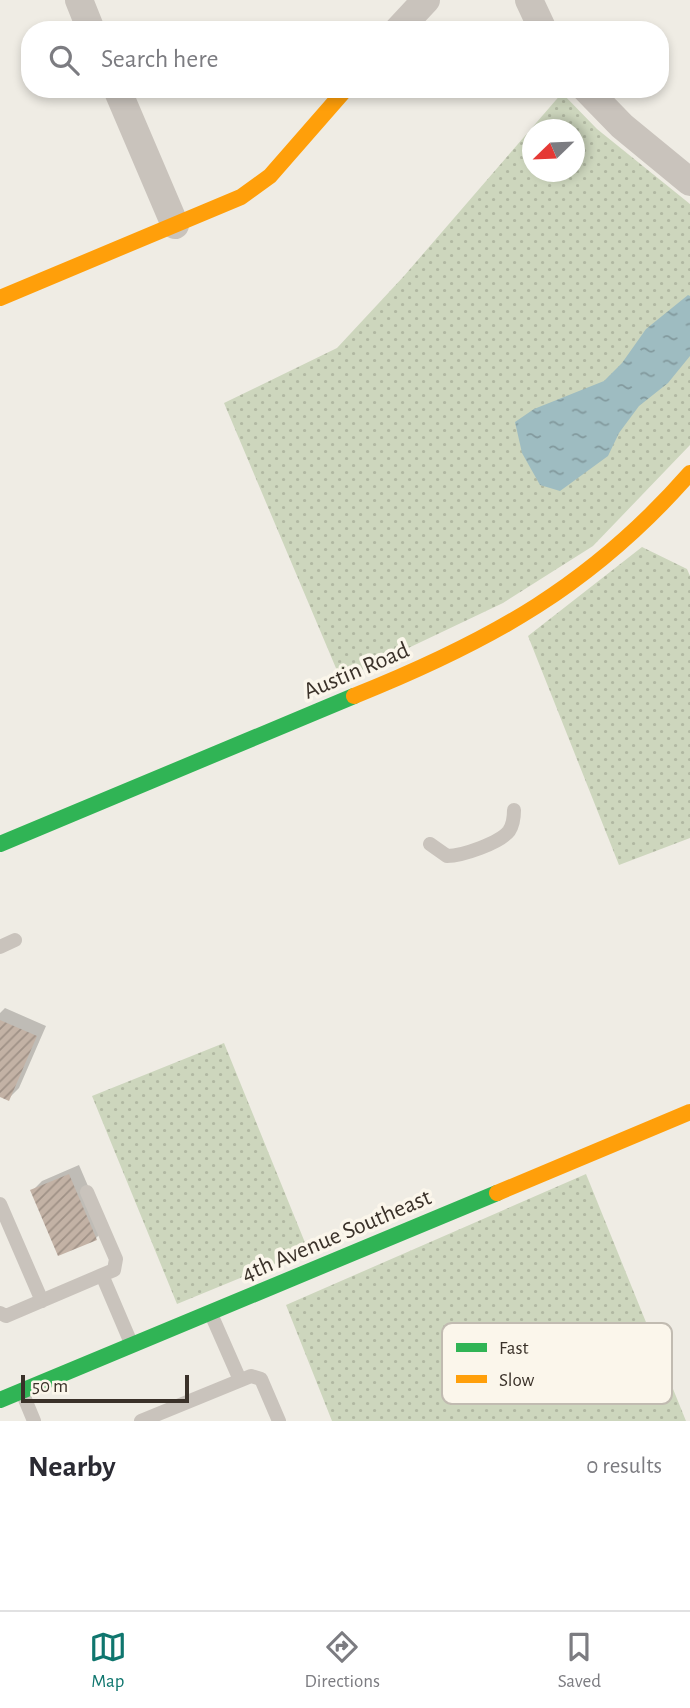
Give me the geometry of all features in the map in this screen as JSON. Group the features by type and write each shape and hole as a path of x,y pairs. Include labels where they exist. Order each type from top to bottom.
{"street":[{"path":"79,0 87,21"},
{"path":"406,21 426,0"},
{"path":"529,0 539,21"},
{"path":"121,98 175,225"},
{"path":"0,298 226,204 257,187 270,176 338,98"},
{"path":"595,98 622,126 690,183"},
{"name":"Austin Road","path":"0,844 405,674 510,624 546,602 590,568 641,524 690,473"},
{"name":"4th Avenue Southeast","path":"0,1400 690,1112"}],"lane":[{"path":"430,844 447,856 468,852 503,837 510,830 514,810"},
{"path":"0,947 15,940"},
{"path":"0,1313 6,1316 114,1270 116,1259 87,1192"},
{"path":"0,1204 42,1301"},
{"path":"102,1275 132,1345"},
{"path":"211,1312 240,1380"},
{"path":"141,1421 251,1376 261,1379 279,1421"},
{"path":"21,1391 34,1421"}],"green space":[{"path":"558,98 567,98 597,129 690,204 690,445 593,546 503,603 341,680 224,403 337,348 404,276 522,139 522,182 585,182 585,119 540,119"},
{"path":"642,547 687,569 690,576 690,838 619,865 528,636"},
{"path":"224,1043 308,1250 177,1304 92,1096"},
{"path":"586,1174 646,1323 442,1323 442,1404 672,1404 672,1386 686,1421 332,1421 286,1305"}],"water":[{"path":"688,295 690,356 668,383 639,406 619,433 608,456 560,491 540,485 522,453 515,422 534,409 604,381 622,363 646,329"}],"building":[{"path":"0,1020 37,1036 9,1101 0,1097"},
{"path":"69,1174 97,1240 58,1256 30,1190"}],"traffic: fast":[{"path":"0,844 354,696"},
{"path":"0,1400 497,1193"}],"traffic: slow":[{"path":"0,298 241,197 270,176 338,98"},
{"path":"354,696 451,654 537,606 615,547 690,473"},
{"path":"497,1193 690,1112"}]}
